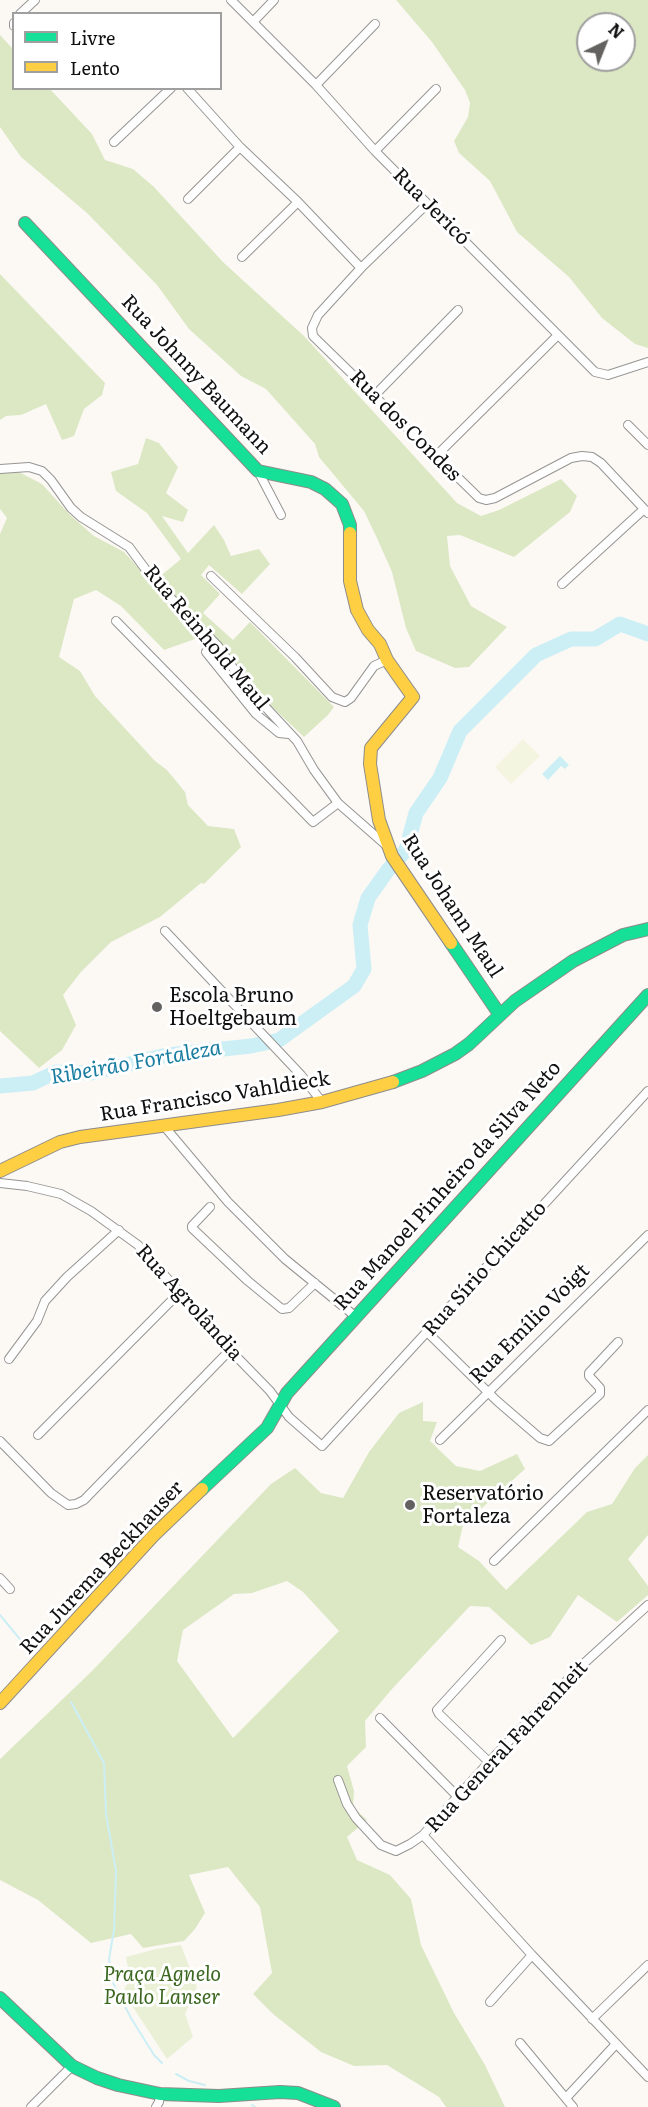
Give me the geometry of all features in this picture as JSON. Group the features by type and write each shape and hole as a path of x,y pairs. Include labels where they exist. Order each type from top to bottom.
{"street":[{"path":"22,12 35,0"},
{"name":"Rua Jericó","path":"231,0 316,86 375,151 595,372 608,375 648,362"},
{"path":"253,22 274,0"},
{"path":"316,86 375,24"},
{"path":"375,151 436,89"},
{"path":"114,142 169,90"},
{"path":"189,90 240,147 298,202 361,268"},
{"path":"188,199 240,147"},
{"path":"242,257 298,202"},
{"name":"Rua dos Condes","path":"427,204 361,268 318,315 312,328 313,336 479,498 486,500 495,498 571,458 582,456 592,457 601,463 646,512"},
{"name":"Rua Johnny Baumann","path":"25,223 258,471 310,482 325,489 342,504 350,525 350,581 357,610 368,630 380,644 387,660"},
{"path":"375,395 458,310"},
{"path":"436,456 558,335"},
{"path":"628,425 648,445"},
{"name":"Rua Reinhold Maul","path":"0,469 29,467 42,471 81,518 129,547 155,582 218,646 244,684 297,741 314,770 338,803 390,852"},
{"path":"258,471 281,515"},
{"path":"562,584 646,512"},
{"path":"211,576 295,657 332,697 345,702 351,698 374,666 387,660"},
{"path":"116,621 313,822 338,803"},
{"path":"206,652 256,714 279,733 289,734"},
{"name":"Rua Johann Maul","path":"387,660 413,697 371,748 370,756 379,820 390,852 500,1015"},
{"name":"Rua Francisco Vahldieck","path":"0,1171 60,1142 322,1102 383,1086 439,1063 469,1044 515,1000 588,952 623,935 648,929"},
{"path":"165,931 301,1075 322,1102"},
{"name":"Rua Manoel Pinheiro da Silva Neto","path":"280,1407 287,1393 355,1316 647,997"},
{"name":"Rua Sírio Chicatto","path":"322,1446 648,1091"},
{"path":"164,1126 228,1202 285,1259 355,1316"},
{"name":"Rua Agrolândia","path":"0,1183 27,1186 61,1194 91,1211 138,1245 270,1391 280,1407 322,1446"},
{"path":"210,1207 192,1228 248,1281 282,1309 289,1308 315,1283"},
{"path":"9,1359 37,1321 45,1301 67,1276 119,1230"},
{"name":"Rua Emílio Voigt","path":"440,1440 648,1235"},
{"path":"38,1435 179,1293"},
{"path":"427,1332 489,1394 540,1438 549,1441 600,1394 600,1388 589,1373 618,1342"},
{"path":"0,1441 51,1493 68,1505 76,1504 84,1500 231,1350"},
{"name":"Rua Jurema Beckhauser","path":"0,1703 153,1536 267,1428 280,1407"},
{"path":"494,1561 648,1410"},
{"path":"0,1578 10,1588"},
{"name":"Rua General Fahrenheit","path":"648,1605 580,1667 489,1762 423,1836 648,2077"},
{"path":"489,1762 437,1710 501,1640"},
{"path":"381,1718 458,1797"},
{"path":"338,1780 347,1804 356,1818 381,1845 396,1851 423,1836"},
{"path":"490,2002 532,1955"},
{"path":"592,2019 648,1965"},
{"path":"0,1999 72,2066 118,2085 160,2094 219,2096 298,2093 334,2107"},
{"path":"520,2043 573,2107"},
{"path":"566,2098 616,2044"},
{"path":"31,2107 72,2066"},
{"path":"156,2107 160,2094"}],"green space":[{"path":"396,0 648,0 648,348 635,344 602,318 569,277 517,232 490,181 459,153 454,141 468,117 470,103 465,90 432,42"},
{"path":"0,35 12,48 12,90 51,90 92,134 105,160 133,169 154,187 224,263 304,336 457,503 481,516 499,510 561,479 577,496 570,512 514,557 460,535 447,536 450,566 471,606 507,627 469,667 455,668 416,651 406,628 392,572 364,511 319,457 315,444 266,389 241,376 189,329 157,285 87,213 21,157 0,127"},
{"path":"0,274 105,383 102,395 84,409 74,436 62,440 46,404 21,415 6,416 0,420"},
{"path":"146,438 159,443 178,467 166,493 188,510 183,522 162,516 188,553 214,525 231,556 259,549 270,564 242,594 209,565 201,575 220,594 203,613 233,640 250,622 334,707 304,737 269,704 241,668 198,638 164,650 121,606 96,590 74,599 59,657 80,671 95,696 155,761 167,770 185,792 188,805 208,826 234,829 241,847 204,884 201,883 160,917 111,942 81,972 63,995 76,1025 62,1050 39,1068 0,1031 0,534 7,518 0,509 0,473 17,471 42,484 70,515 94,536 124,552 152,583 181,559 147,513 116,491 111,472 138,464"},
{"path":"523,739 540,756 511,784 495,767"},
{"path":"423,1402 423,1421 437,1422 430,1441 456,1466 480,1471 517,1454 525,1469 463,1525 458,1547 479,1561 506,1590 587,1512 612,1504 635,1468 648,1455 648,1535 628,1559 648,1586 648,1595 617,1622 578,1595 550,1637 531,1645 489,1607 470,1606 365,1721 366,1747 347,1766 354,1791 353,1807 367,1820 347,1837 357,1860 390,1875 411,1899 421,1945 454,2013 485,2065 505,2107 446,2107 439,2097 387,2065 354,2066 321,2052 273,2014 253,1994 272,1973 260,1907 228,1867 189,1875 205,1913 184,1941 143,1948 131,1934 91,1943 38,1900 0,1880 0,1759 90,1673 271,1484 295,1468 321,1493 343,1498 369,1452 399,1413","holes":["287,1581 303,1592 339,1631 233,1738 177,1661 183,1630 234,1594 252,1593"]},
{"name":"Praça Agnelo Paulo Lanser","path":"181,1945 197,1987 185,2014 193,2037 167,2059 123,1992 130,1979 126,1957"}],"water":[{"path":"560,756 569,765 565,769 561,766 548,780 542,774"}],"waterway":[{"name":"Ribeirão Fortaleza","path":"0,1086 33,1083 56,1072 91,1073 167,1055 251,1046 279,1040 354,986 364,969 360,925 368,898 406,850 416,813 440,778 460,731 536,655 571,639 595,639 620,624 648,634"},
{"path":"0,1615 28,1649"},
{"path":"71,1702 104,1763 106,1814 116,1871 114,1930 109,1959 113,1983 131,2018 154,2055 162,2063"},
{"path":"176,2074 189,2081 205,2085"}],"traffic: fast":[{"path":"25,223 258,471 311,482 325,489 342,504 350,525 350,533"},
{"path":"393,1082 422,1071 455,1054 515,1001 573,961 623,935 648,929"},
{"path":"451,943 500,1015"},
{"path":"202,1489 267,1428 287,1393 648,995"},
{"path":"0,1998 72,2066 118,2085 160,2094 219,2096 298,2093 334,2107"}],"traffic: slow":[{"path":"350,533 350,581 357,610 368,630 380,644 387,660 413,697 371,748 370,764 379,820 392,856 451,943"},
{"path":"0,1171 60,1142 80,1137 278,1110 322,1102 393,1082"},
{"path":"0,1703 153,1536 202,1489"}],"place":[{"name":"Escola Bruno Hoeltgebaum","path":"157,1007"},
{"name":"Reservatório Fortaleza","path":"410,1505"}]}
